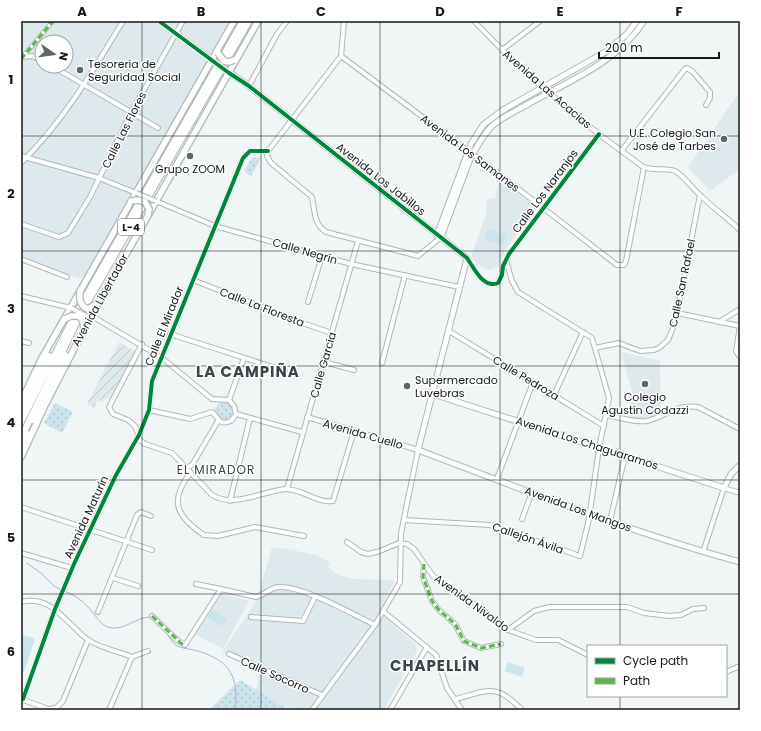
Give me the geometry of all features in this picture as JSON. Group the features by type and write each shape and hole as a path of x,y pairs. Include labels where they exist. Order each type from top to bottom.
{"main road":[{"name":"Avenida Libertador","path":"21,402 22,394 42,358 234,21"},
{"name":"Avenida Libertador","path":"21,422 72,319 243,21"},
{"name":"Avenida Libertador","path":"21,438 74,328 249,21"},
{"name":"Avenida Libertador","path":"21,457 84,329 258,21"},
{"path":"218,50 224,61 229,62 236,58"},
{"name":"L-4","path":"132,201 138,200 145,202 149,208 148,215"},
{"path":"80,292 79,300 84,307 88,309 98,304"},
{"path":"65,319 71,316 79,316 83,321 84,329"},
{"name":"L-4","path":"21,410 44,365 72,319"},
{"name":"L-4","path":"21,451 24,440 69,346 74,328"}],"street":[{"path":"22,58 53,21"},
{"path":"21,164 84,86 123,21"},
{"path":"158,21 212,60"},
{"name":"Calle Las Flores","path":"21,224 56,236 63,236 72,228 131,113 183,21"},
{"path":"249,86 277,34 287,21"},
{"path":"344,21 341,56 268,151 267,156 270,163 312,197 314,215 322,229 326,232 418,256 439,236 478,132 488,120 607,51 627,34 637,21"},
{"name":"Avenida Las Acacias","path":"474,21 502,50 544,88 547,93 599,134 644,167 673,171 680,175 700,195 740,230"},
{"path":"502,50 540,21"},
{"path":"470,153 492,127 509,114 618,52 644,21"},
{"name":"Avenida Los Samanes","path":"341,56 613,262 621,266 626,261 644,167"},
{"path":"22,58 34,57"},
{"name":"Avenida Los Jabillos","path":"212,60 249,86 467,258 480,278 494,284 500,279 502,266 506,260"},
{"path":"622,150 684,69 687,68 693,72 710,92 710,98 706,105"},
{"path":"65,74 158,128"},
{"name":"Calle Los Naranjos","path":"506,260 542,208 599,134"},
{"name":"Calle El Mirador","path":"139,435 149,410 152,381 244,155 254,150 268,151"},
{"path":"21,156 99,178 136,194"},
{"name":"Calle Negrín","path":"136,194 215,226 351,264 459,286"},
{"name":"Calle San Rafael","path":"595,348 619,343 647,352 659,348 670,335 677,313 700,195"},
{"name":"Calle García","path":"287,489 302,432 324,362 358,241"},
{"path":"308,302 322,256"},
{"path":"312,710 384,612 401,578 400,543 418,450 467,258"},
{"path":"21,259 67,277"},
{"path":"506,260 512,281 518,292 592,338 609,394 599,448 590,514"},
{"path":"382,363 405,275"},
{"name":"Calle La Floresta","path":"193,280 305,324 332,333"},
{"path":"21,296 71,308 90,318 95,318 162,357 212,399 229,400 234,406 236,414 231,421 223,423 218,421 212,412 190,419 149,410"},
{"path":"719,322 740,309"},
{"path":"677,313 740,326 736,351 740,357"},
{"name":"Calle Pedroza","path":"449,331 604,426"},
{"path":"554,395 583,332"},
{"path":"170,334 285,371"},
{"path":"21,341 29,343"},
{"path":"142,344 109,407 113,414 128,420 135,426 140,440 145,444 172,453 190,473 217,498 230,501 287,489 334,501 354,431"},
{"path":"229,400 244,358"},
{"path":"324,362 354,370"},
{"path":"497,479 533,382"},
{"name":"Avenida Los Chaguaramos","path":"433,394 519,420 599,448 740,493"},
{"path":"606,415 646,421 675,408 691,406 698,407 740,429"},
{"path":"236,414 302,432"},
{"path":"230,501 250,418"},
{"name":"Avenida Cuello","path":"307,418 418,450"},
{"path":"186,468 192,465 218,421"},
{"name":"Avenida Maturín","path":"22,699 55,609 72,568 90,529 139,435"},
{"name":"Avenida Los Mangos","path":"418,450 610,521 703,552 740,562"},
{"path":"610,521 624,456"},
{"path":"703,552 724,488 731,474 740,465"},
{"path":"190,473 178,493 177,503 186,518 204,535 218,536 255,526 304,536"},
{"path":"522,519 532,492"},
{"path":"21,507 152,550"},
{"path":"98,612 136,514 141,512 151,516"},
{"name":"Callejón Ávila","path":"404,520 490,525 580,556 590,514"},
{"path":"347,542 363,553 368,554 400,543"},
{"name":"Avenida Nivaldo","path":"400,543 414,549 433,576 478,606 508,630 536,640 558,640 587,654"},
{"path":"21,553 72,568"},
{"path":"424,564 423,577 432,601 439,610 455,624 464,641 481,648 501,644"},
{"path":"112,578 138,586"},
{"path":"196,584 256,597 274,588 280,587 298,590 375,625"},
{"path":"152,616 183,645 220,589"},
{"path":"251,617 303,621 315,597"},
{"path":"21,602 39,600 48,604 88,640 132,658"},
{"path":"508,630 534,611 549,607 627,607 644,614 669,616 681,615 694,609 704,608"},
{"path":"384,612 427,647 439,661 447,688 456,699 462,710"},
{"path":"22,699 50,709 56,708 63,701 88,640"},
{"path":"390,710 427,647"},
{"path":"109,710 132,658 148,651"},
{"name":"Calle Socorro","path":"229,654 322,695"},
{"path":"727,672 740,666"},
{"path":"456,699 483,691 496,690 510,697 522,710"}],"shaded area":[{"path":"21,21 229,21 83,279 64,274 21,256"},
{"name":"U.E. Colegio San José de Tarbes","path":"740,91 740,169 710,191 688,167"},
{"path":"261,157 251,177 244,171 252,158"},
{"path":"500,178 536,208 505,250 498,267 489,270 482,268 471,257 486,215 487,199 495,198"},
{"path":"488,229 507,235 503,245 484,239"},
{"path":"119,342 135,351 110,399 106,397 103,402 98,400 94,408 87,404"},
{"name":"Colegio Agustín Codazzi","path":"621,352 660,361 661,411 644,419 628,416 632,391"},
{"path":"223,401 232,405 234,411 232,417 226,421 220,420 214,411 218,404"},
{"path":"55,403 73,412 62,433 44,423"},
{"path":"272,547 319,556 330,563 328,567 338,575 352,579 395,580 380,612 415,644 417,651 384,710 295,710 255,694 260,672 222,652 257,600"},
{"path":"222,594 249,601 223,649 195,634"},
{"path":"212,609 227,619 222,627 207,617"},
{"path":"21,634 35,639 21,680"},
{"path":"508,662 525,668 522,677 505,671"},
{"path":"240,680 285,707 284,710 209,710"}],"waterway":[{"path":"27,563 42,574 54,586 61,590"},
{"path":"64,591 82,601 101,622 108,627 122,627 150,617"},
{"path":"165,631 175,645 209,655 225,666 234,680 236,689 235,710"}],"marked path":[{"path":"21,59 53,21"},
{"path":"424,564 423,577 432,601 439,610 455,624 464,641 481,648 501,644"},
{"path":"152,616 183,645"}],"cycle path":[{"path":"159,21 249,86 467,258 476,272 488,283 498,283 502,275 503,266 509,254 599,134"},
{"path":"23,699 55,609 74,564 116,475 139,435 149,410 152,381 243,158 250,151 268,151"}],"place":[{"name":"Tesorería de Seguridad Social","path":"80,70"},
{"name":"U.E. Colegio San José de Tarbes","path":"724,139"},
{"name":"Grupo ZOOM","path":"190,156"},
{"name":"Colegio Agustín Codazzi","path":"645,384"},
{"name":"Supermercado Luvebras","path":"407,386"}],"district":[{"name":"LA CAMPIÑA","path":"248,372"},
{"name":"EL MIRADOR","path":"216,470"},
{"name":"CHAPELLÍN","path":"435,666"}]}
